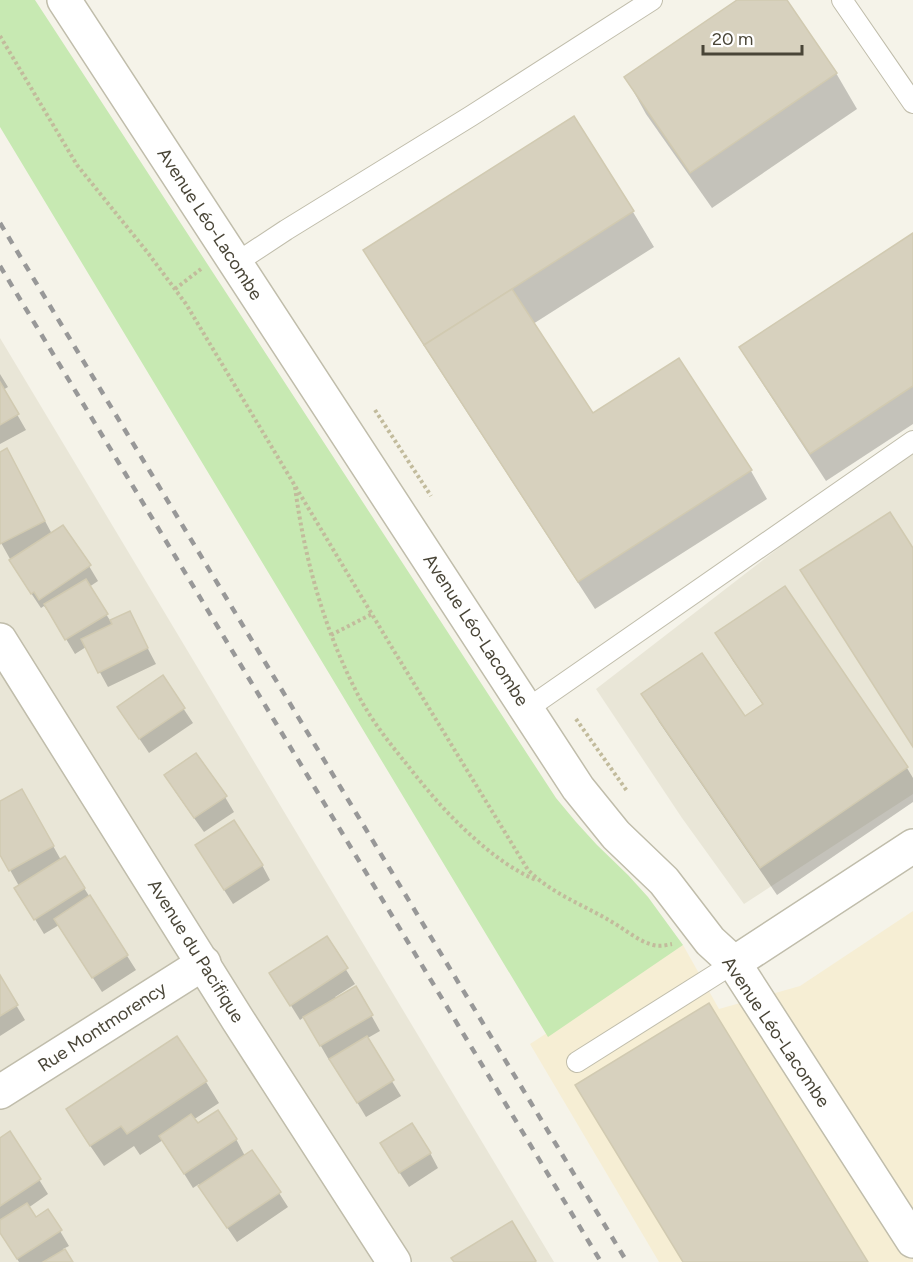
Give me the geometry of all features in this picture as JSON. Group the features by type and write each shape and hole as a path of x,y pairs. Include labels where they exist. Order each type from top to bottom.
{"street":[{"name":"Avenue Léo-Lacombe","path":"64,0 221,264 527,709 573,780 615,835 664,881 710,941 734,963 913,1240"},
{"name":"Avenue du Pacifique","path":"0,640 232,1010 394,1262"},
{"path":"734,963 913,846"},
{"name":"Rue Montmorency","path":"0,1092 204,963"}],"lane":[{"path":"221,264 286,230 471,116 652,0"},
{"path":"842,0 913,103"},
{"path":"527,709 913,441"},
{"path":"577,1062 734,963"}],"path":[{"path":"0,36 77,165 176,289 201,328 528,870 550,889 647,943 657,946 681,943"},
{"path":"176,289 221,264"},
{"path":"294,483 299,523 331,635 354,688 371,717 422,785 448,814 498,858 520,873 539,881"},
{"path":"331,635 372,614"}],"shaded area":[{"path":"0,338 554,1262 0,1262"},
{"path":"913,444 913,794 744,904 682,818 596,689"},
{"path":"913,911 913,1262 659,1262 530,1044 683,945 719,1009 800,986"}],"green space":[{"path":"0,0 35,0 556,798 597,845 648,897 683,945 548,1037 0,127"}],"building":[{"path":"737,0 787,0 837,73 690,173 624,77"},
{"path":"574,116 634,211 424,345 363,250"},
{"path":"913,233 913,386 810,454 739,347"},
{"path":"512,289 593,413 679,358 752,470 578,582 424,345"},
{"path":"0,382 19,414 0,425"},
{"path":"7,448 45,521 0,544 0,452"},
{"path":"890,512 913,548 913,747 800,570"},
{"path":"63,525 91,565 39,600 34,592 31,594 9,560"},
{"path":"86,579 108,614 65,640 44,604"},
{"path":"785,586 908,767 760,868 641,694 702,653 745,716 763,704 715,633"},
{"path":"130,611 148,648 98,673 81,639 112,624 110,620"},
{"path":"163,675 185,708 139,739 117,707"},
{"path":"196,753 227,796 194,818 164,775"},
{"path":"22,789 54,846 9,871 0,855 0,801"},
{"path":"234,820 263,865 224,890 195,845"},
{"path":"65,856 85,888 34,920 14,888"},
{"path":"90,895 128,955 92,978 54,919"},
{"path":"327,936 348,968 290,1006 269,973"},
{"path":"0,975 18,1005 0,1016"},
{"path":"356,986 373,1015 320,1046 303,1017"},
{"path":"709,1003 868,1262 683,1262 575,1085"},
{"path":"177,1036 207,1081 127,1134 121,1126 90,1146 66,1109"},
{"path":"367,1036 394,1080 357,1103 329,1059"},
{"path":"218,1110 237,1139 184,1174 159,1136 191,1114 198,1123"},
{"path":"412,1123 431,1153 399,1173 380,1143"},
{"path":"10,1131 41,1179 0,1206 0,1138"},
{"path":"252,1150 281,1192 227,1228 198,1186"},
{"path":"27,1203 36,1217 48,1209 62,1230 17,1259 0,1233 0,1220"},
{"path":"512,1221 536,1261 454,1262 451,1258"},
{"path":"65,1249 73,1262 43,1262"}],"railway":[{"path":"0,223 627,1262"},
{"path":"0,266 601,1262"}]}
